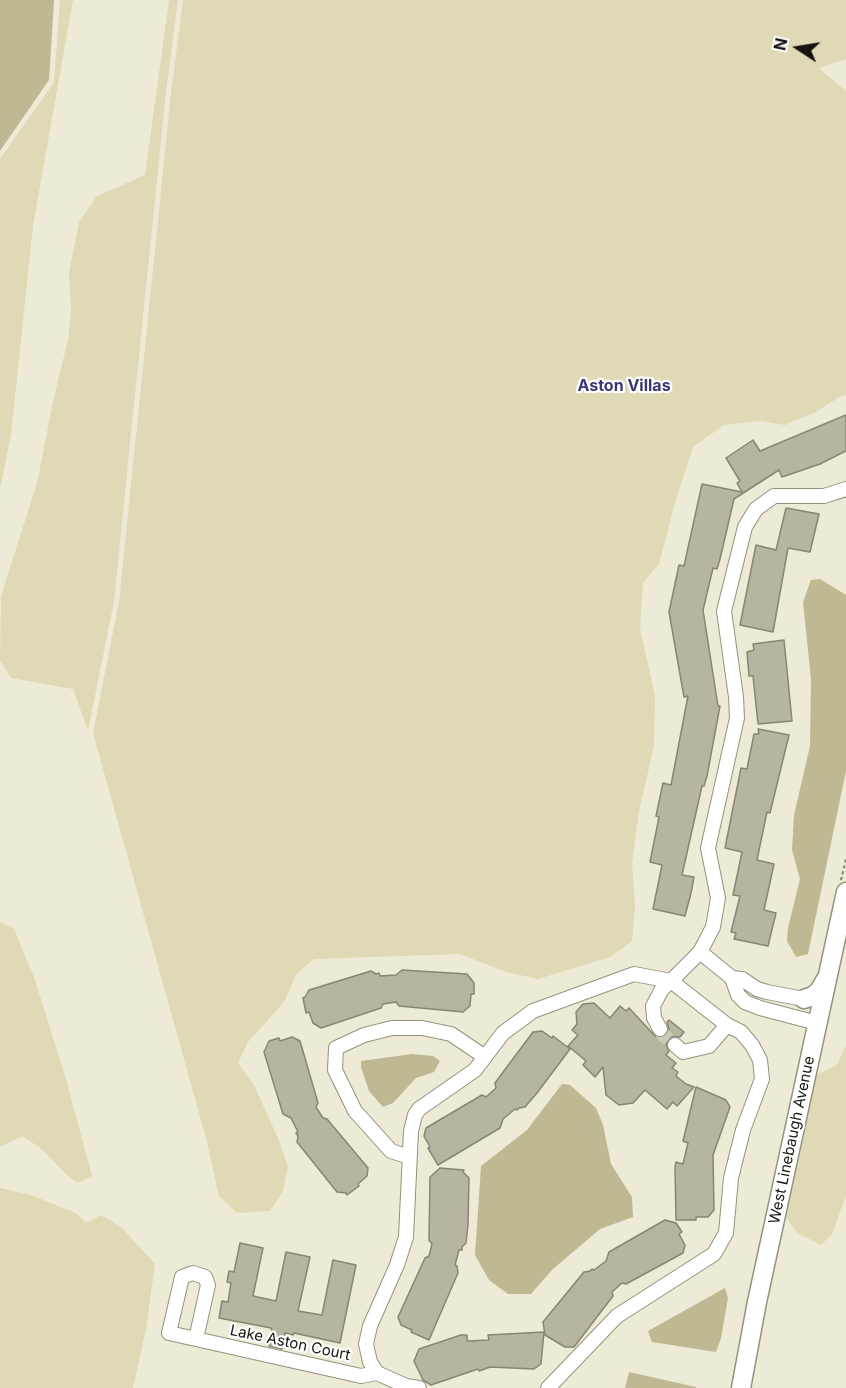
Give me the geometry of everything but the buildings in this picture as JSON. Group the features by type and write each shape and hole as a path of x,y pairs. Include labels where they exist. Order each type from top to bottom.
{"main road":[{"name":"West Linebaugh Avenue","path":"741,1388 757,1302 846,892"},
{"path":"804,999 819,991 827,978"}],"street":[{"path":"660,1029 654,1018 653,1006 662,989 700,952 713,927 718,898 708,848 737,718 724,611 745,527 756,509 774,496 824,496 846,489"},
{"path":"700,952 732,978 738,995 745,1002 817,1023"},
{"name":"Lake Aston Court","path":"419,1388 406,1386 377,1373 370,1362 366,1344 370,1326 397,1265 406,1238 412,1123 419,1109 475,1070 503,1033 533,1011 634,974 671,981 727,1025 741,1032 760,1060 762,1079 743,1130 731,1178 726,1233 714,1254 617,1316 548,1388"},
{"path":"732,978 742,979 757,989 804,999"},
{"path":"675,1045 683,1052 709,1046 727,1025"},
{"path":"409,1157 391,1151 355,1111 335,1070 336,1048 364,1035 392,1028 422,1028 451,1034 485,1057"},
{"name":"Lake Aston Court","path":"196,1339 208,1285 205,1277 193,1273 182,1277 169,1333 361,1376 377,1373"}],"shaded area":[{"path":"0,0 54,0 49,80 0,151"},
{"path":"60,0 73,0 33,226 11,435 0,489 0,159 54,82"},
{"path":"169,0 178,0 166,92 114,601 88,731 73,689 11,678 0,661 1,596 37,483 68,340 71,310 69,273 79,222 97,196 145,175"},
{"path":"183,0 846,0 846,59 819,68 846,91 846,395 816,412 785,425 761,421 724,425 693,447 676,499 659,564 643,583 640,628 655,696 654,746 639,811 632,863 635,906 632,941 610,957 538,979 506,972 460,954 314,959 296,975 284,1002 248,1042 238,1063 255,1087 288,1166 283,1191 270,1211 237,1213 219,1196 206,1138 93,733 119,602 171,93"},
{"path":"820,579 846,595 846,771 808,954 796,957 787,941 800,879 792,850 794,815 810,746 811,679 803,602 811,580"},
{"path":"0,922 14,929 34,977 66,1079 92,1176 77,1183 43,1150 23,1136 0,1147"},
{"path":"846,1045 846,1195 832,1234 821,1245 797,1233 786,1217 794,1168 816,1075 837,1065"},
{"path":"412,1054 433,1056 440,1061 434,1072 416,1078 393,1103 383,1107 369,1091 361,1061"},
{"path":"562,1084 570,1085 596,1108 603,1125 611,1164 632,1197 633,1217 600,1229 553,1269 531,1294 508,1294 489,1280 475,1255 481,1166 527,1130"},
{"path":"0,1188 31,1195 76,1213 86,1223 101,1215 122,1228 155,1264 146,1329 133,1388 0,1388"},
{"path":"725,1288 728,1298 721,1338 716,1352 652,1342 648,1331"},
{"path":"629,1372 696,1387 696,1388 625,1388"}],"tunnel":[{"path":"660,1029 663,1035 675,1045"}],"district":[{"name":"Aston Villas","path":"624,386"}]}
